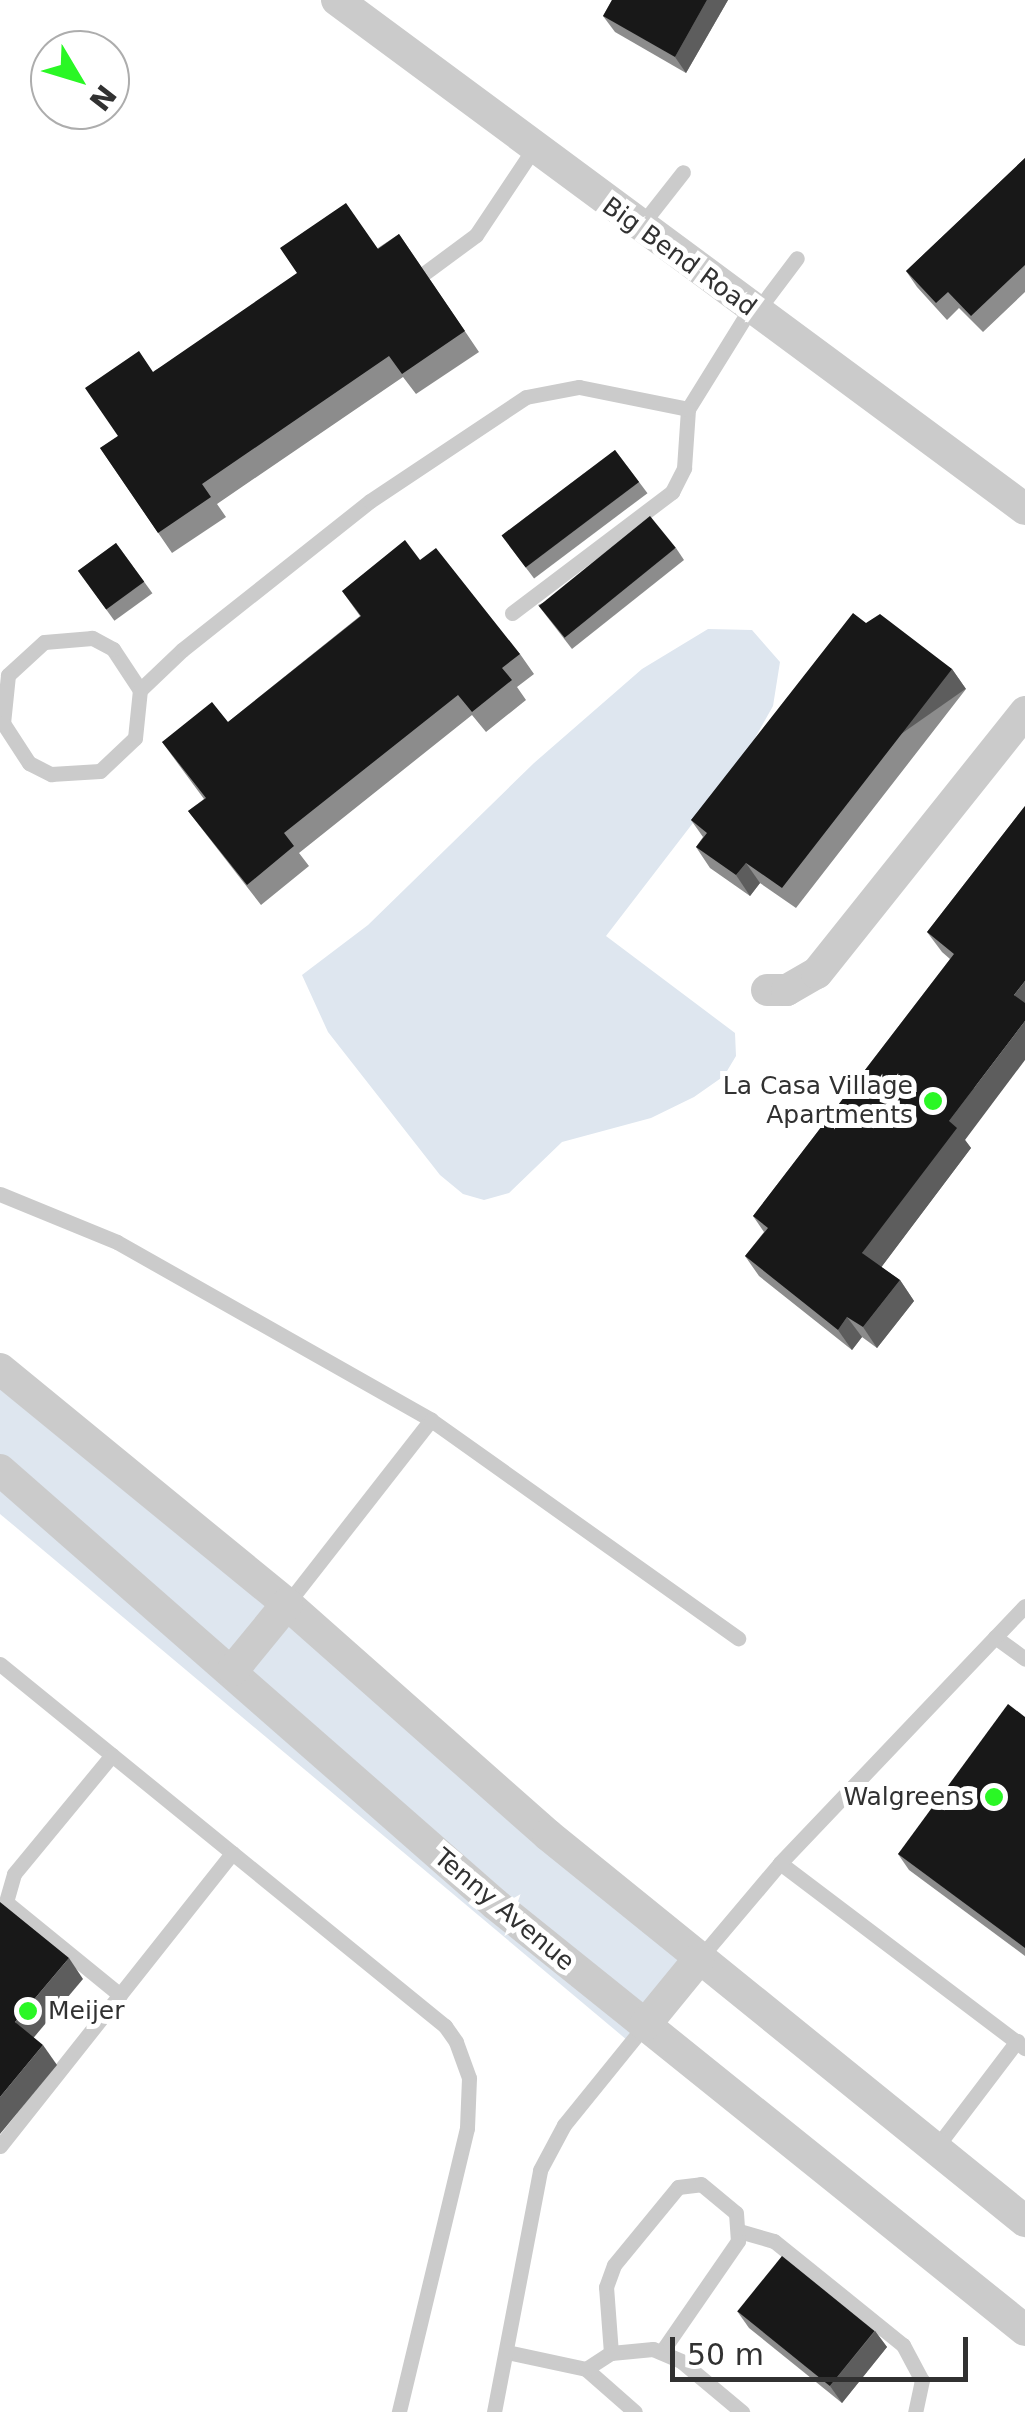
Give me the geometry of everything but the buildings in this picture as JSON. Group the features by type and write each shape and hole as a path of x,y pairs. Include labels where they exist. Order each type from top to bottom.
{"street":[{"name":"Big Bend Road","path":"336,0 639,229 1025,510"},
{"path":"767,990 787,990 817,973 1025,712"},
{"path":"0,1370 287,1604 698,1959 1025,2222"},
{"name":"Tenny Avenue","path":"0,1470 234,1670 444,1860 1025,2330"},
{"path":"234,1670 287,1604"},
{"path":"645,2025 698,1959"}],"lane":[{"path":"426,272 476,235 534,148"},
{"path":"639,229 683,172"},
{"path":"512,613 672,492 684,468 688,410 752,311 797,258"},
{"path":"140,690 114,649 92,638 44,642 8,675 3,723 29,763 51,774 88,774 120,758 135,738 140,690 370,501 526,397 579,386 688,410"},
{"path":"0,1194 134,1251 432,1420 738,1638"},
{"path":"287,1604 432,1420"},
{"path":"698,1959 780,1863 1025,1606"},
{"path":"995,1637 1025,1659"},
{"path":"0,1664 446,2026 465,2060 467,2128 399,2412"},
{"path":"112,1756 14,1874 6,1902 120,1995"},
{"path":"0,2146 232,1853"},
{"path":"780,1863 1021,2045 935,2150"},
{"path":"494,2412 540,2170 574,2113 645,2025"},
{"path":"611,2353 610,2274 668,2196 685,2183 700,2184 736,2213 740,2231 662,2351"},
{"path":"740,2231 774,2241 903,2345 922,2380 915,2412"},
{"path":"586,2369 611,2353 640,2346 662,2351 742,2412"},
{"path":"508,2352 586,2369 635,2412"}],"shaded area":[{"path":"708,629 752,630 780,662 773,706 746,754 606,936 735,1033 736,1056 724,1076 694,1097 651,1118 562,1142 509,1193 484,1200 463,1194 440,1175 328,1032 302,975 368,925 534,763 642,669"},
{"path":"0,1369 701,1957 630,2042 0,1514"}],"place":[{"name":"La Casa Village Apartments","path":"933,1101"},
{"name":"Walgreens","path":"994,1797"},
{"name":"Meijer","path":"28,2011"}]}
